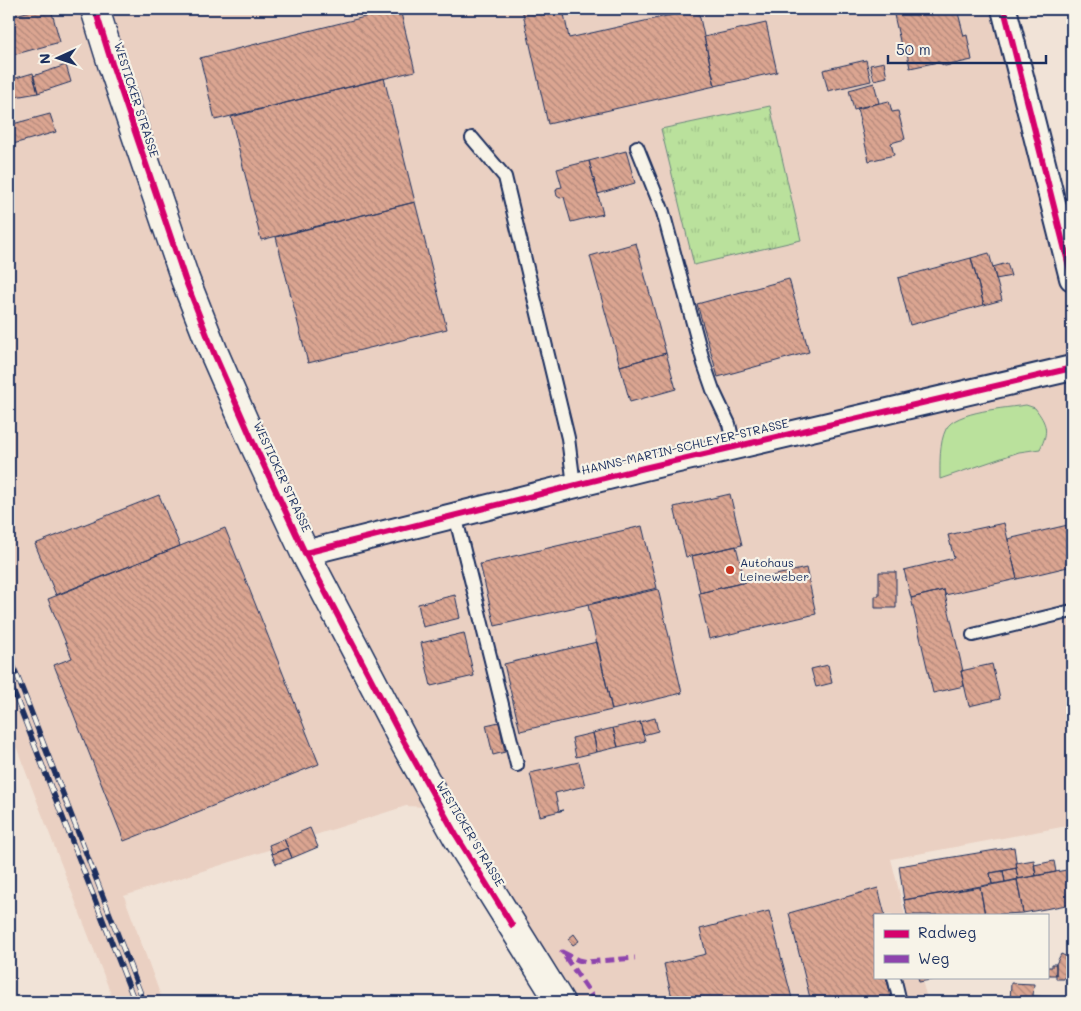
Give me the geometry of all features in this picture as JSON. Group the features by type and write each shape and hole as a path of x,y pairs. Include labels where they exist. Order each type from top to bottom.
{"main road":[{"name":"WESTICKER STRASSE","path":"95,9 185,279 214,353 253,442 305,553 399,734 456,835 560,1002"}],"street":[{"path":"1004,9 1072,278"},
{"name":"HANNS-MARTIN-SCHLEYER-STRASSE","path":"305,553 574,485 1072,368"}],"lane":[{"path":"472,138 505,176 568,438 574,485"},
{"path":"637,147 664,212 704,364 728,424 734,447"},
{"path":"456,515 517,765"},
{"path":"973,635 1072,611"},
{"path":"894,978 900,1002"}],"shaded area":[{"path":"9,9 993,9 1072,312 1072,825 891,859 905,914 874,914 874,978 921,978 928,1002 572,1002 563,990 464,809 406,806 124,896 163,1002 114,1002 9,728"}],"green space":[{"path":"770,106 801,240 694,265 661,129"},
{"path":"1026,405 1035,408 1044,423 1046,432 1040,449 1019,452 940,479 942,441 946,429 951,423 970,414 982,411"}],"building":[{"path":"37,9 51,9 60,42 9,56 9,17"},
{"path":"400,9 415,71 215,120 200,58"},
{"path":"522,9 563,9 569,38 698,9 715,86 548,124"},
{"path":"925,9 957,9 964,36 967,35 972,60 945,66 938,62 910,68 907,53 903,54 894,15"},
{"path":"766,23 777,72 715,86 704,37"},
{"path":"866,60 871,81 828,91 823,70"},
{"path":"884,62 887,77 874,80 870,65"},
{"path":"66,65 71,82 38,93 33,76"},
{"path":"33,73 38,93 9,98 9,80"},
{"path":"384,78 415,202 261,240 231,117"},
{"path":"874,83 879,103 854,110 849,90"},
{"path":"889,101 892,112 898,111 905,139 891,143 894,155 869,161 857,108"},
{"path":"50,114 56,132 13,144 9,125"},
{"path":"9,130 13,144 9,145"},
{"path":"626,151 635,183 598,194 589,161"},
{"path":"589,161 603,214 571,222 564,197 560,198 557,196 557,188 562,187 557,169"},
{"path":"415,202 447,329 308,363 276,237"},
{"path":"636,243 666,353 620,366 590,256"},
{"path":"989,253 1002,300 984,305 971,258"},
{"path":"971,258 984,305 910,325 898,278"},
{"path":"1007,263 1011,276 996,279 993,267"},
{"path":"789,279 809,352 718,377 697,304"},
{"path":"666,353 676,389 630,402 620,366"},
{"path":"730,494 742,545 686,557 674,507"},
{"path":"159,495 180,546 56,595 35,544"},
{"path":"1004,523 1017,579 945,595 944,590 911,598 904,570 954,558 948,535"},
{"path":"1072,524 1072,566 1017,579 1008,539"},
{"path":"642,526 657,588 495,626 480,564"},
{"path":"225,528 319,764 124,841 54,665 72,658 48,599"},
{"path":"736,546 745,582 700,593 692,556"},
{"path":"806,568 816,614 709,639 699,593"},
{"path":"879,572 896,572 896,608 875,608 875,596 879,596"},
{"path":"658,589 682,693 612,710 588,605"},
{"path":"944,590 963,671 961,671 964,686 933,693 911,598"},
{"path":"455,595 460,618 423,627 418,604"},
{"path":"464,633 474,676 431,686 421,643"},
{"path":"597,642 612,710 520,731 504,664"},
{"path":"992,664 1000,699 969,706 961,671"},
{"path":"828,665 832,683 816,687 811,669"},
{"path":"655,718 658,731 643,735 640,722"},
{"path":"499,722 505,752 493,755 486,725"},
{"path":"640,722 645,741 618,747 613,728"},
{"path":"613,728 618,747 597,752 593,733"},
{"path":"593,733 597,752 576,757 572,738"},
{"path":"579,762 585,786 555,793 559,811 564,810 540,816 530,773"},
{"path":"310,828 318,847 292,858 284,839"},
{"path":"284,839 288,848 272,854 269,845"},
{"path":"1014,847 1017,868 990,873 992,884 904,900 899,866"},
{"path":"288,848 292,858 276,864 272,854"},
{"path":"1034,860 1036,876 1018,879 1016,863"},
{"path":"1054,861 1056,872 1036,876 1034,865"},
{"path":"1016,868 1018,879 1005,882 1003,871"},
{"path":"1072,869 1072,904 1023,913 1017,879"},
{"path":"1003,871 1005,882 992,884 990,873"},
{"path":"1017,880 1023,913 985,914 980,887"},
{"path":"980,887 985,914 907,914 904,900"},
{"path":"878,888 885,914 874,914 874,978 886,978 893,1002 811,1002 789,913"},
{"path":"769,911 793,1002 673,1002 664,964 706,954 700,929"},
{"path":"574,934 579,941 573,945 568,939"},
{"path":"1061,954 1072,959 1072,975 1071,977 1064,977 1064,979 1056,979 1056,964"},
{"path":"1052,964 1056,964 1056,975 1048,975 1048,967 1052,967"},
{"path":"918,978 941,978 919,982"},
{"path":"1011,983 1034,984 1033,996 1051,997 1051,1002 1010,1002"}],"railway":[{"path":"9,655 144,1002"},
{"path":"9,680 135,1002"}],"marked path":[{"path":"596,1002 562,952 587,962 635,958"}],"cycle path":[{"path":"95,9 185,279 214,353 253,442 305,553 404,742 456,835 512,925"},
{"path":"1004,9 1072,278"},
{"path":"305,553 644,468 1072,368"}],"place":[{"name":"Autohaus Leineweber","path":"730,570"}]}
